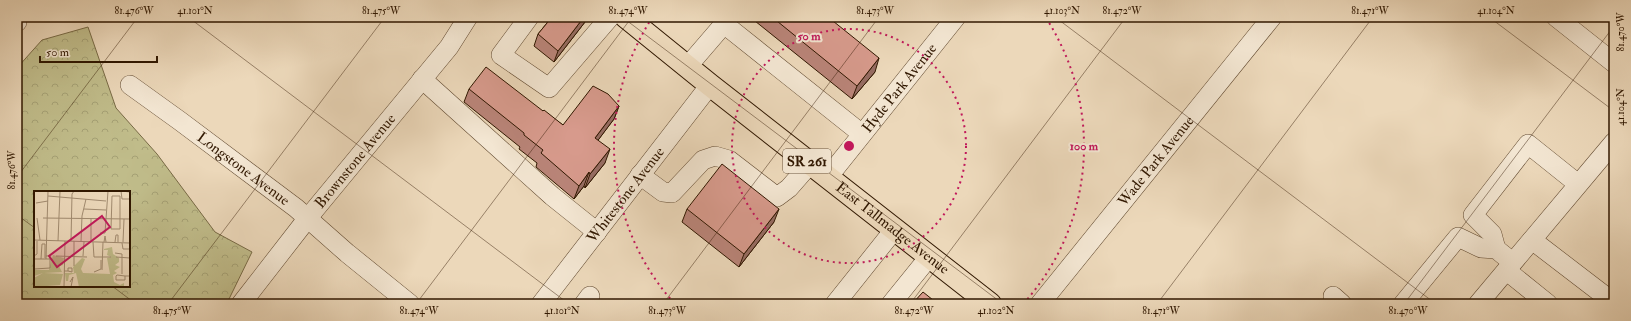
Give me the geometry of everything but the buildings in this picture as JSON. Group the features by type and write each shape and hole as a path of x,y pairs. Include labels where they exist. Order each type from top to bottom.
{"main road":[{"name":"East Tallmadge Avenue","path":"634,19 687,67 990,304"}],"street":[{"name":"Brownstone Avenue","path":"241,304 308,219 449,47 468,17"},
{"path":"529,17 501,55 548,88 610,17"},
{"name":"Hyde Park Avenue","path":"828,177 956,17"},
{"name":"Wade Park Avenue","path":"1040,304 1272,17"},
{"path":"1556,17 1614,63"},
{"path":"687,67 724,24 862,134"},
{"path":"422,79 552,196 597,232"},
{"name":"Longstone Avenue","path":"130,85 296,208 410,304"},
{"name":"Whitestone Avenue","path":"542,304 710,85"},
{"path":"1478,304 1614,142"},
{"path":"1548,304 1510,267 1496,250 1492,234 1473,215 1528,144 1578,184"},
{"path":"640,175 664,192 672,193 703,160 715,156 729,160 777,197 789,188 810,164"},
{"path":"835,304 894,230"},
{"path":"1404,304 1458,237 1482,248 1496,250"},
{"path":"1532,240 1609,299"},
{"path":"891,304 929,257"}],"green space":[{"path":"88,27 116,108 157,154 215,232 252,252 229,299 222,304 17,304 17,68 42,40"}]}
